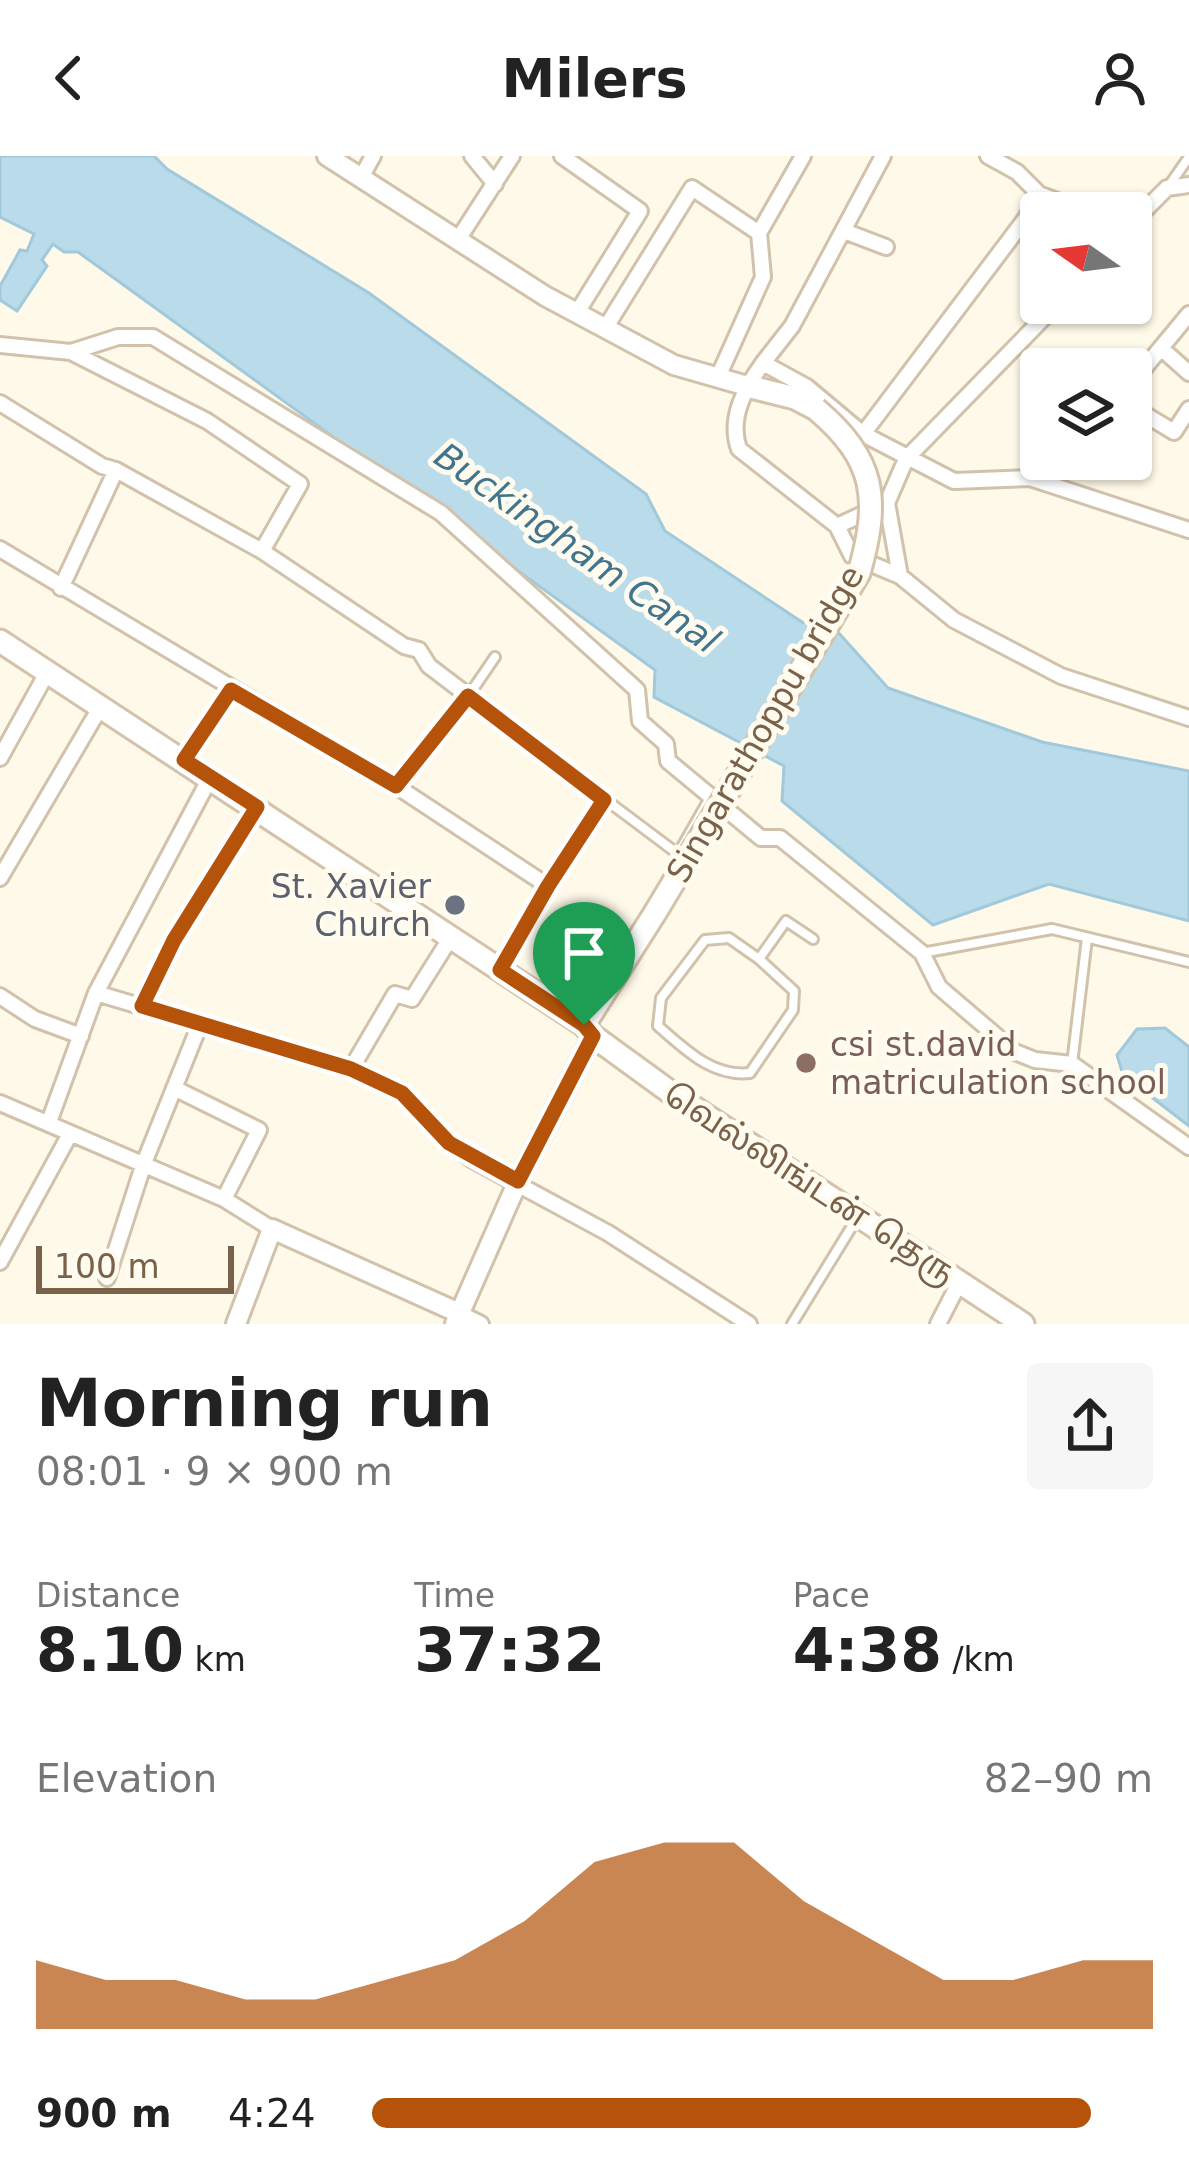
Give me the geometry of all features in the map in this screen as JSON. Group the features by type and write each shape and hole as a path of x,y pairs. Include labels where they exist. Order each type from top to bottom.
{"main road":[{"name":"Singarathoppu bridge","path":"589,1031 859,573 870,535 870,484 860,456 843,432 795,398 747,386"},
{"name":"வெல்லிங்டன் தெரு","path":"0,641 257,807 589,1031 670,1092 960,1281"}],"street":[{"path":"327,156 545,296 674,365 747,386"},
{"path":"362,176 373,156"},
{"path":"472,156 495,184"},
{"path":"459,238 512,156"},
{"path":"562,156 640,211 578,311"},
{"path":"718,377 763,277 759,233 803,156"},
{"path":"883,156 792,326 747,386 734,436 739,449 837,526 852,556 901,576 954,620 1061,676 1189,718"},
{"path":"988,156 1017,172 1037,192"},
{"path":"1152,202 1167,188 1189,184"},
{"path":"606,328 692,188 759,233"},
{"path":"863,434 1020,226"},
{"path":"844,231 886,248"},
{"path":"1152,360 1189,314"},
{"path":"901,576 887,503 906,459 1038,324"},
{"path":"70,352 118,337 153,337 440,513 637,689 640,721 666,744 668,761 761,838 780,838 922,953 939,987 1015,1052 1034,1060 1072,1064 1189,1147"},
{"path":"0,345 70,352 207,421 300,484 262,551"},
{"path":"1162,349 1189,373"},
{"path":"763,363 807,387 863,434 954,481 1020,478"},
{"path":"0,403 102,466 262,551 404,646 419,650 429,666 604,800 500,970"},
{"path":"1152,419 1174,432 1189,410"},
{"path":"61,588 116,470"},
{"path":"1036,480 1189,530"},
{"path":"837,526 887,503"},
{"path":"0,549 396,786 548,886"},
{"path":"0,758 48,671"},
{"path":"184,760 231,690"},
{"path":"396,786 468,696"},
{"path":"0,878 101,706"},
{"path":"50,1122 96,993 210,778"},
{"path":"142,1006 174,940 257,807"},
{"path":"351,1069 394,994 412,999 451,937"},
{"path":"96,993 351,1069 402,1093 449,1143 608,1233 748,1324"},
{"path":"0,996 35,1018 81,1036"},
{"path":"107,1278 144,1162 200,1024"},
{"path":"457,1318 589,1031"},
{"path":"174,1088 259,1130 224,1199"},
{"path":"0,1103 144,1162 457,1318 481,1324"},
{"path":"0,1262 70,1134"},
{"path":"236,1324 272,1228"},
{"path":"938,1324 960,1281 1023,1324"}],"lane":[{"path":"1167,188 1189,157"},
{"path":"468,696 495,657"},
{"path":"604,800 678,854 711,796"},
{"path":"759,959 786,921 813,939"},
{"path":"922,953 1052,929 1189,962"},
{"path":"729,938 759,959 794,992 793,1010 750,1073 727,1075 694,1057 658,1026 661,998 705,940 729,938"},
{"path":"1072,1064 1087,938"},
{"path":"792,1324 859,1214"}],"water":[{"name":"Buckingham Canal","path":"0,156 154,156 167,169 369,293 646,494 665,531 802,622 838,632 888,688 1042,742 1189,771 1189,921 1049,884 933,925 782,801 784,766 654,697 655,670 78,252 64,252 53,244 42,260 47,266 17,311 0,300 0,286 34,234 0,217"},
{"path":"1165,1028 1189,1047 1189,1126 1123,1075 1117,1055 1137,1029"}],"place":[{"name":"St. Xavier Church","path":"455,905"},
{"name":"csi st.david matriculation school","path":"806,1063"}],"route":[{"path":"231,690 396,786 468,696 567,767 604,800 500,970 584,1025 593,1036 518,1181 449,1143 402,1093 351,1069 142,1006 214,870 257,807 184,760 231,690"}]}
